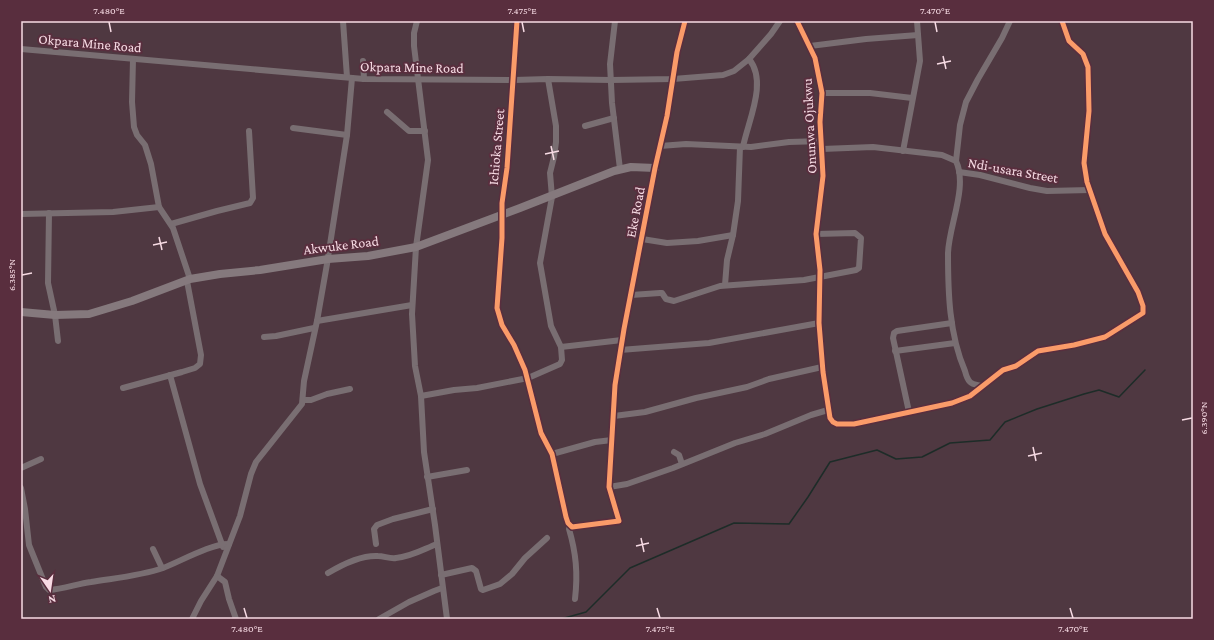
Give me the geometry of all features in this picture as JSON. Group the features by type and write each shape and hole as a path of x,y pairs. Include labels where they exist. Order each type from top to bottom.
{"main road":[{"name":"Akwuke Road","path":"21,312 55,315 78,315 93,313 132,301 188,280 328,259 363,257 416,247 620,169 631,167 655,168"}],"street":[{"path":"192,619 201,601 217,576 240,516 251,474 256,462 302,404 304,380 310,358 314,328 317,321 328,259 347,135 349,77 343,21"},
{"path":"417,21 414,33 414,46 428,160 416,247 412,305 415,366 420,396 427,477 433,509 447,619"},
{"name":"Ichioka Street","path":"517,21 514,54 514,80 501,215 502,238 497,308 502,326 517,350 528,378 542,433 552,454 566,517 570,526 569,529 575,548 578,578 575,599"},
{"path":"615,21 610,64 612,103 620,169"},
{"name":"Eke Road","path":"570,526 576,527 618,522 619,520 610,487 615,385 620,350 677,52 685,21"},
{"name":"Okpara Mine Road","path":"21,49 364,78 514,80 673,79 726,74 738,68 749,59 771,34 780,21"},
{"name":"Onunwa Ojukwu","path":"797,21 810,46 817,68 822,93 820,122 823,184 816,234 820,276 819,323 822,367 828,410"},
{"path":"903,151 920,61 917,21"},
{"path":"956,161 960,126 966,102 1010,21"},
{"path":"610,487 627,484 828,410 831,420 841,424 861,423 965,399 1003,370 1016,366 1038,351 1074,345 1105,337 1143,313 1143,306 1138,292 1105,234 1085,176 1084,169 1089,111 1088,67 1084,56 1068,41 1062,21"},
{"path":"810,46 866,39 918,35"},
{"path":"123,388 195,368 200,364 201,360 188,280 171,224 159,207 151,164 145,145 137,135 134,127 132,102 133,59"},
{"path":"725,285 727,260 734,235 738,201 741,147 753,115 756,87 755,68 749,59"},
{"path":"363,61 364,78"},
{"path":"420,396 454,390 477,388 528,378 560,364 562,360 561,347 551,326 540,265 552,195 550,173 555,150 556,131 548,79"},
{"path":"822,93 870,93 912,98"},
{"path":"387,112 409,131 425,132"},
{"path":"585,126 614,118"},
{"path":"293,128 347,135"},
{"path":"171,224 250,203 252,201 249,131"},
{"path":"660,146 693,144 741,147 789,142 822,141"},
{"name":"Ndi-usara Street","path":"822,149 873,147 942,155 956,161 959,172 980,175 1030,188 1047,190 1090,190"},
{"path":"959,172 957,204 948,253 952,323 955,343 968,380 973,384 981,386"},
{"path":"21,214 113,212 159,207"},
{"path":"49,213 48,283 55,315 58,341"},
{"path":"631,295 661,293 666,299 671,301 725,285 796,280 856,270 859,268 861,238 855,233 838,235 816,234"},
{"path":"642,239 667,243 698,241 734,235"},
{"path":"317,321 412,305"},
{"path":"620,350 709,343 819,323"},
{"path":"909,412 893,338 895,332 952,323"},
{"path":"264,338 314,328"},
{"path":"561,347 622,340"},
{"path":"896,351 955,343"},
{"path":"614,416 645,412 822,367"},
{"path":"170,375 200,484 225,552"},
{"path":"303,400 311,400 327,394 350,389"},
{"path":"552,454 595,442 612,440"},
{"path":"674,452 679,455 682,464"},
{"path":"21,468 41,459"},
{"path":"427,477 467,470"},
{"path":"21,488 29,545 49,590 127,577 162,568 193,554 222,544 229,544"},
{"path":"376,544 374,529 377,524 433,509"},
{"path":"441,575 472,568 476,571 481,589 492,588 500,584 512,574 525,558 547,538"},
{"path":"328,573 347,563 359,559 378,556 390,558 402,557 437,544"},
{"path":"153,548 162,568"},
{"path":"217,576 225,582 236,619"},
{"path":"379,619 409,602 434,590 442,588"}],"waterway":[{"path":"561,619 586,612 630,568 734,523 789,524 830,462 877,450 896,459 922,457 950,443 990,440 1005,422 1037,409 1099,390 1119,397 1145,370"}],"cycle path":[{"path":"517,21 507,168 502,203 502,238 497,308 502,325 514,345 525,370 541,433 552,454 566,517 568,523 572,527 619,521 609,487 615,385 624,329 655,168 667,116 677,52 685,21"},
{"path":"797,21 815,58 822,93 820,122 823,176 816,234 820,270 819,323 823,372 830,418 837,424 854,424 952,403 970,396 1003,370 1016,366 1038,351 1074,345 1105,337 1143,313 1143,306 1138,292 1105,234 1087,182 1084,163 1089,111 1088,67 1083,54 1069,41 1062,21"}]}
